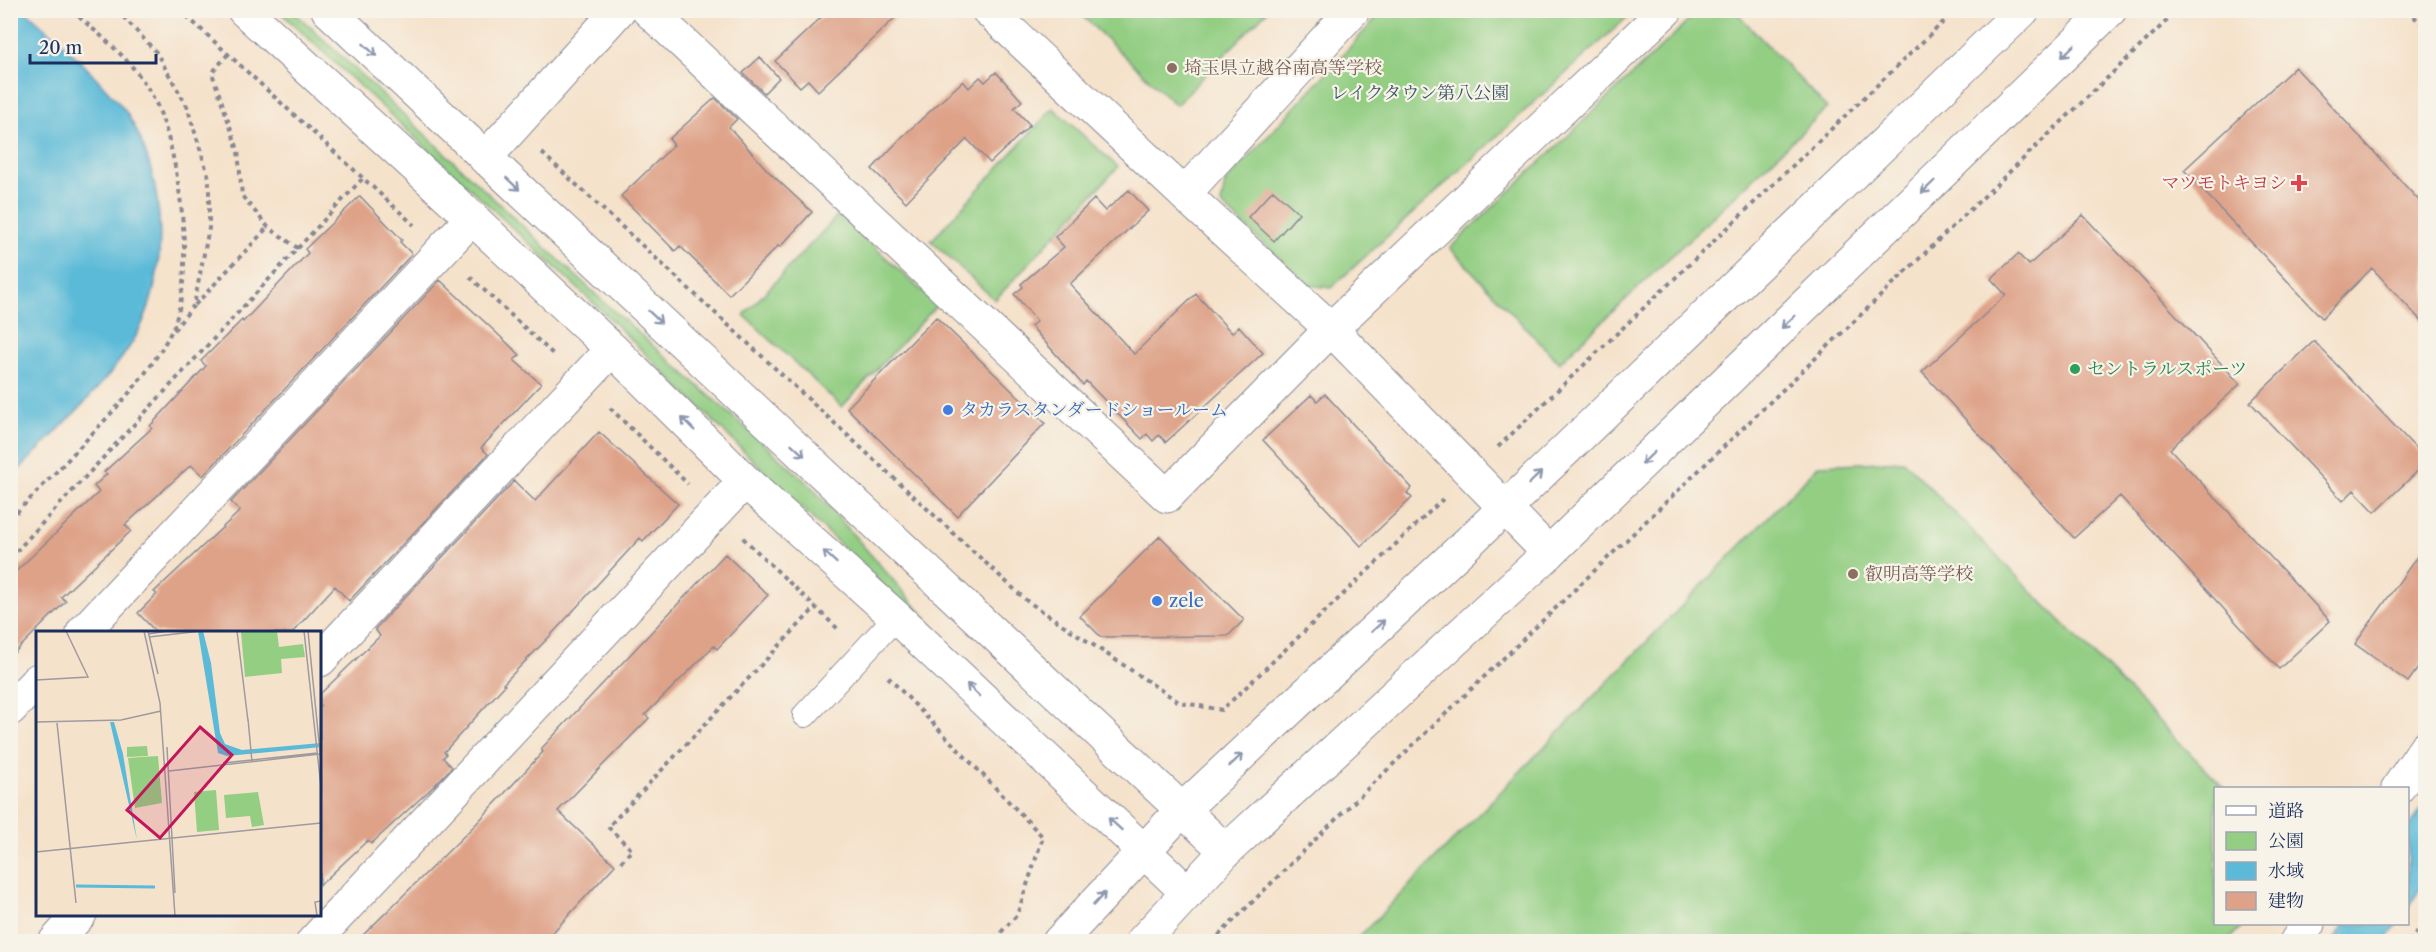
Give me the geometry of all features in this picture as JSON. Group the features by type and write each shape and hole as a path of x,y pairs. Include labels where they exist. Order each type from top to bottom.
{"street":[{"path":"244,10 472,218 612,349 745,481 896,617 1188,893"},
{"path":"328,10 1226,851"},
{"path":"485,158 619,10"},
{"path":"648,10 1167,496 1331,329 1666,10"},
{"path":"988,10 1331,329 1549,553"},
{"path":"1184,194 1353,10"},
{"path":"1059,942 1182,810 1505,508 2023,10"},
{"path":"1142,942 1226,851 1549,553 2110,10"},
{"path":"84,631 472,218"},
{"path":"321,659 612,349"},
{"path":"313,942 745,481"},
{"path":"10,709 36,682"},
{"path":"2399,787 2426,747"},
{"path":"55,942 79,916"},
{"path":"2296,942 2307,925"}],"lane":[{"path":"805,715 896,617"}],"path":[{"path":"71,10 113,46 132,66 154,99 169,137 181,210 184,260 180,303 171,332"},
{"path":"117,10 156,52 187,106 209,178 209,228 195,305"},
{"path":"180,10 582,382 717,512 774,571 864,652 1043,837 1017,915 992,942"},
{"path":"513,126 1028,600 1179,702 1222,710 1956,10"},
{"path":"1212,942 1350,805 2178,10"},
{"path":"2407,10 2426,28"},
{"path":"228,54 212,73 238,150 242,196 268,227 299,249"},
{"path":"10,558 363,178"},
{"path":"10,519 133,391 171,332 268,227"},
{"path":"621,861 632,850 608,827 815,608"},
{"path":"2409,942 2426,919"}],"green space":[{"path":"279,11 293,11 606,304 810,485 934,627 932,631 795,502 602,311"},
{"path":"1077,11 1267,11 1176,105"},
{"name":"レイクタウン第八公園","path":"1383,11 1634,11 1331,288 1308,285 1221,204 1225,183"},
{"path":"1699,11 1735,11 1827,108 1559,363 1450,248"},
{"path":"1053,108 1118,167 995,300 931,241"},
{"path":"839,214 937,305 842,407 744,315"},
{"name":"叡明高等学校","path":"1904,461 2223,787 2214,787 2214,925 2242,925 2228,941 1355,941 1819,465"}],"water":[{"path":"10,11 26,11 88,69 128,115 151,169 160,230 159,261 153,291 144,320 130,346 74,414 11,478"},
{"path":"2425,802 2425,881 2409,906 2409,827"},
{"path":"2344,925 2396,925 2385,941 2333,941"}],"building":[{"path":"829,10 903,10 818,91 808,80 800,87 775,61"},
{"path":"760,57 779,78 764,93 743,73"},
{"name":"マツモトキヨシ","path":"2295,67 2426,208 2426,326 2372,268 2322,318 2184,170"},
{"path":"996,72 1022,101 1014,108 1030,125 990,163 967,139 906,202 872,169 902,137 963,81 969,88 980,77 985,82"},
{"path":"715,98 737,119 729,127 769,172 812,212 780,247 778,246 729,295 680,246 675,251 621,196 674,145 669,139"},
{"path":"1129,190 1148,211 1070,284 1134,354 1196,294 1232,333 1239,326 1263,353 1166,442 1159,435 1153,441 1147,434 1142,439 1086,381 1083,385 1031,326 1037,321 1014,294 1023,287 1021,284 1064,247 1055,237 1094,199 1105,211"},
{"path":"1273,190 1299,213 1274,241 1248,217"},
{"path":"360,196 402,240 400,242 412,254 203,476 191,465 125,525 131,531 61,597 66,601 10,657 10,577 99,492 94,486 107,474 104,472 152,428 150,426 206,366 201,361 242,320 243,322 308,253 305,249"},
{"path":"2083,215 2240,384 2170,449 2330,621 2279,669 2120,496 2074,538 1922,372 2006,295 1991,279 2018,254 2029,265"},
{"path":"440,280 520,355 514,360 541,384 481,448 488,454 349,601 335,586 294,631 155,631 138,613 157,594 154,592 240,511 231,502"},
{"path":"936,317 1045,423 957,516 847,408"},
{"path":"2314,341 2426,459 2426,463 2375,512 2354,490 2343,501 2250,402"},
{"path":"1325,394 1412,488 1407,493 1412,498 1361,546 1263,440 1311,395 1317,401"},
{"path":"599,432 678,504 643,541 640,538 503,684 505,685 444,752 446,754 443,758 452,767 371,844 368,840 321,884 321,693 380,636 375,629 514,481 535,501"},
{"path":"1160,536 1244,620 1228,636 1101,637 1080,616"},
{"path":"2426,544 2426,657 2408,682 2355,644"},
{"path":"725,554 768,595 717,649 714,646 645,715 649,718 558,811 615,865 544,942 356,942 476,824 543,752 541,749"}],"place":[{"name":"埼玉県立越谷南高等学校","path":"1172,68"},
{"name":"マツモトキヨシ","path":"2299,183"},
{"name":"セントラルスポーツ","path":"2075,369"},
{"name":"タカラスタンダードショールーム","path":"948,410"},
{"name":"叡明高等学校","path":"1853,574"},
{"name":"zele","path":"1157,601"}]}
